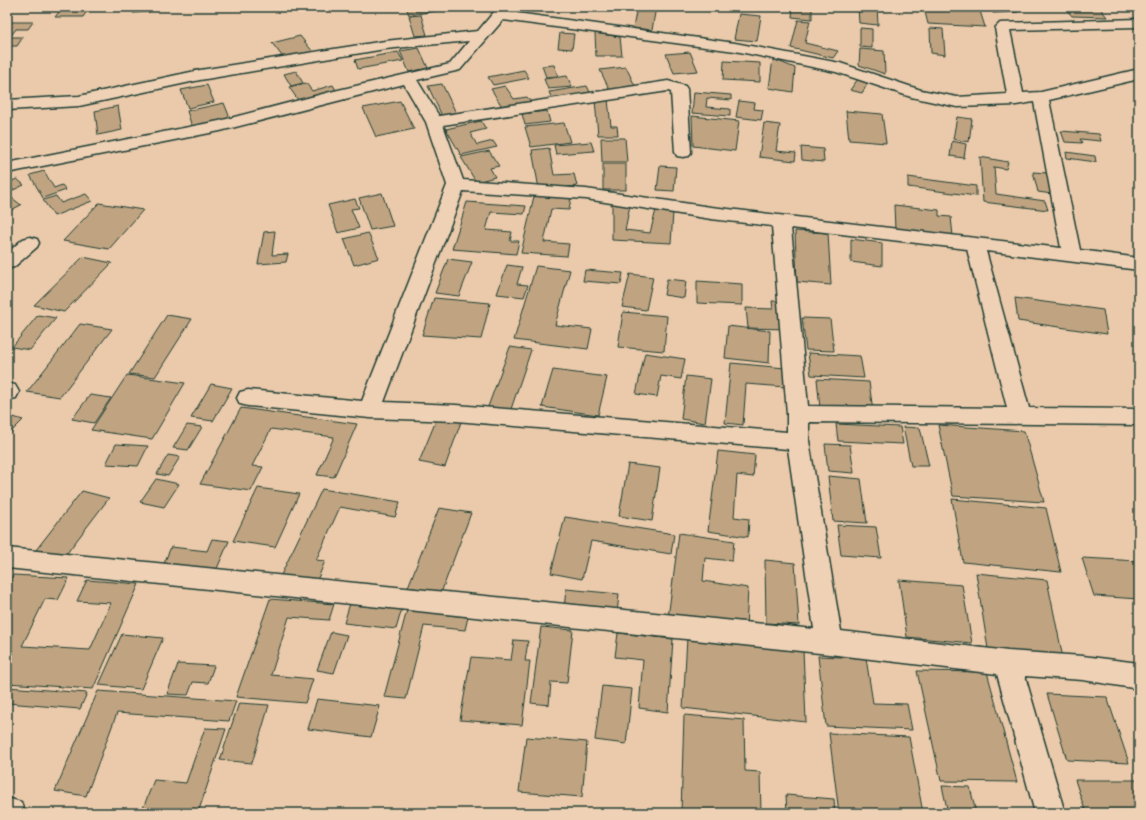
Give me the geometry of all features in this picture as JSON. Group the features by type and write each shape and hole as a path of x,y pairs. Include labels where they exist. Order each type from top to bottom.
{"street":[{"path":"1125,7 1138,24"},
{"path":"7,168 220,126 340,94 455,67 502,11 735,47 840,68 917,94 957,102 1016,100 1041,97 1139,74"},
{"path":"1016,100 1002,28 1005,26 1138,24"},
{"path":"7,105 79,101 215,72 385,45 482,35"},
{"path":"370,410 456,185 434,122 408,78"},
{"path":"434,122 668,86 679,89 683,152"},
{"path":"1041,97 1072,255"},
{"path":"456,185 586,194 711,213 1139,264"},
{"path":"781,221 798,414 798,441 829,642"},
{"path":"7,263 30,243"},
{"path":"975,244 1020,416"},
{"path":"248,398 370,410 456,413 622,428 798,441"},
{"path":"798,414 1139,417"},
{"path":"7,558 829,642 1008,663 1083,668 1139,676"},
{"path":"1008,663 1050,813"}],"building":[{"path":"63,7 90,7 83,17 55,17"},
{"path":"136,7 151,7 149,12 133,13"},
{"path":"406,7 435,7 436,11 409,15"},
{"path":"637,7 656,7 652,30 633,28"},
{"path":"793,7 812,7 812,19 792,17"},
{"path":"858,7 877,7 878,25 859,23"},
{"path":"989,7 1015,7 1018,12 993,13"},
{"path":"1030,7 1055,7 1057,9 1032,9"},
{"path":"1064,7 1099,7 1107,17 1072,16"},
{"path":"924,8 980,11 985,27 928,24"},
{"path":"739,14 761,16 757,41 734,39"},
{"path":"421,15 427,35 415,36 409,16"},
{"path":"798,20 810,21 805,43 838,51 833,58 791,48"},
{"path":"11,22 33,22 28,29 16,29 10,37 23,37 17,46 7,46 7,28"},
{"path":"860,28 872,29 872,48 860,47"},
{"path":"930,28 943,29 945,55 931,53"},
{"path":"560,33 574,34 572,49 558,48"},
{"path":"595,33 620,37 622,56 596,56"},
{"path":"300,36 313,52 285,60 272,43"},
{"path":"419,48 428,68 409,72 400,51"},
{"path":"860,49 884,51 885,74 859,65"},
{"path":"398,52 403,61 358,69 355,60"},
{"path":"690,52 698,71 674,73 666,54"},
{"path":"773,59 795,68 793,92 769,88"},
{"path":"724,61 760,63 760,82 723,80"},
{"path":"554,65 558,76 546,77 542,66"},
{"path":"626,67 636,88 610,91 600,70"},
{"path":"524,70 529,78 493,85 488,77"},
{"path":"296,71 303,83 291,86 284,74"},
{"path":"567,76 572,87 548,89 544,79"},
{"path":"858,79 869,81 862,93 850,90"},
{"path":"306,83 312,91 333,85 336,90 298,100 289,87"},
{"path":"442,84 457,115 443,118 428,86"},
{"path":"207,85 214,102 188,108 181,90"},
{"path":"505,86 514,99 527,97 531,102 503,108 491,89"},
{"path":"587,86 591,94 552,99 549,92"},
{"path":"694,92 731,95 731,100 707,98 706,107 730,109 730,116 692,113"},
{"path":"595,100 608,100 611,126 617,126 618,135 598,135"},
{"path":"400,101 414,129 376,137 363,108"},
{"path":"739,101 755,103 754,109 763,110 761,120 736,117"},
{"path":"224,103 230,118 192,127 187,111"},
{"path":"118,106 122,130 98,135 95,111"},
{"path":"547,111 550,122 525,125 522,114"},
{"path":"846,111 882,114 886,143 849,140"},
{"path":"692,116 739,121 735,151 693,146"},
{"path":"957,117 972,119 969,142 953,139"},
{"path":"481,121 486,129 470,133 477,145 493,141 497,147 461,155 446,129"},
{"path":"564,123 570,142 531,147 525,127"},
{"path":"764,123 780,125 776,151 796,153 795,161 759,157"},
{"path":"1061,131 1099,134 1101,141 1080,139 1082,143 1065,142"},
{"path":"601,138 625,138 627,162 602,162"},
{"path":"952,141 966,144 964,158 950,156"},
{"path":"591,142 594,151 556,154 554,145"},
{"path":"801,147 823,149 824,162 802,160"},
{"path":"549,148 554,175 574,174 577,186 539,189 532,150"},
{"path":"489,151 499,166 490,168 495,177 476,182 461,157"},
{"path":"1066,152 1095,156 1096,162 1067,158"},
{"path":"980,157 1008,162 1006,169 994,167 996,194 1045,201 1048,210 983,202"},
{"path":"603,164 626,164 626,190 603,190"},
{"path":"660,166 676,167 674,191 657,190"},
{"path":"44,171 54,188 62,185 66,190 43,198 30,175"},
{"path":"1033,172 1047,173 1052,194 1038,192"},
{"path":"908,177 976,186 976,196 908,187"},
{"path":"17,179 24,185 7,193 7,183"},
{"path":"382,193 393,226 370,230 359,198"},
{"path":"7,194 21,205 7,212"},
{"path":"86,194 92,201 54,216 43,200 56,196 61,203"},
{"path":"534,196 571,198 569,210 551,209 544,242 569,244 567,256 521,253"},
{"path":"355,199 359,208 351,209 359,228 338,233 328,205"},
{"path":"467,202 526,206 524,214 491,212 486,230 512,232 510,241 519,241 516,254 452,249"},
{"path":"99,203 143,210 109,249 63,241"},
{"path":"612,204 630,205 625,230 650,233 656,210 673,212 671,243 612,240"},
{"path":"894,205 939,210 939,216 951,217 953,236 895,230"},
{"path":"275,231 272,255 288,254 286,262 258,264 264,232"},
{"path":"795,231 828,233 831,285 797,282"},
{"path":"368,233 379,258 354,265 344,239"},
{"path":"851,239 882,243 882,266 851,262"},
{"path":"83,257 112,263 64,312 34,305"},
{"path":"448,259 472,262 459,296 435,293"},
{"path":"507,265 522,267 517,284 528,285 524,297 497,294"},
{"path":"536,266 570,270 555,325 592,329 588,349 514,340"},
{"path":"585,270 623,273 621,284 583,281"},
{"path":"630,274 653,277 646,310 622,307"},
{"path":"667,279 686,281 684,298 664,295"},
{"path":"697,281 742,284 742,305 697,303"},
{"path":"434,298 490,303 481,339 422,335"},
{"path":"1015,298 1103,310 1107,334 1018,321"},
{"path":"772,301 782,301 786,329 748,328 746,308 773,309"},
{"path":"623,312 667,316 664,351 618,347"},
{"path":"38,315 56,318 30,350 12,347"},
{"path":"167,315 192,319 155,377 129,374"},
{"path":"802,318 830,319 834,351 806,350"},
{"path":"80,324 112,329 60,397 27,392"},
{"path":"728,326 770,331 769,363 725,358"},
{"path":"510,347 531,350 509,415 486,412"},
{"path":"645,353 685,359 681,379 661,376 657,397 636,394"},
{"path":"808,353 860,356 864,378 811,375"},
{"path":"731,363 785,368 786,387 746,384 743,425 725,423"},
{"path":"553,370 607,377 598,415 542,407"},
{"path":"127,375 185,383 152,439 91,430"},
{"path":"686,376 711,379 705,423 681,419"},
{"path":"817,379 869,382 873,411 820,408"},
{"path":"211,384 232,388 213,421 191,418"},
{"path":"90,395 111,398 94,423 72,419"},
{"path":"241,408 357,424 334,477 317,475 334,437 271,429 252,466 263,467 251,491 200,484"},
{"path":"7,415 23,420 7,436"},
{"path":"437,418 461,422 445,467 419,462"},
{"path":"836,424 900,427 903,444 838,441"},
{"path":"187,425 202,427 188,450 173,448"},
{"path":"938,425 1024,431 1044,502 953,496"},
{"path":"903,427 920,428 929,466 911,466"},
{"path":"116,444 148,446 138,466 106,464"},
{"path":"825,444 850,445 854,473 828,471"},
{"path":"718,451 755,455 753,477 737,475 734,517 749,519 748,537 708,531"},
{"path":"168,455 180,457 168,476 157,474"},
{"path":"628,464 660,468 652,521 619,516"},
{"path":"828,476 861,479 867,523 833,521"},
{"path":"156,479 179,484 164,507 140,502"},
{"path":"258,488 299,494 275,547 233,541"},
{"path":"322,489 400,502 395,517 340,507 316,560 325,561 316,583 280,577"},
{"path":"82,491 109,498 64,557 36,550"},
{"path":"952,499 1046,508 1061,572 963,562"},
{"path":"439,508 471,513 441,593 408,587"},
{"path":"565,517 674,534 671,554 591,541 582,579 551,573"},
{"path":"837,525 876,527 881,558 841,555"},
{"path":"679,533 734,541 732,561 705,558 703,581 748,588 746,629 668,618"},
{"path":"212,539 229,541 215,573 162,568 171,547 207,551"},
{"path":"1082,558 1139,561 1139,599 1094,596"},
{"path":"765,560 795,563 799,625 766,623"},
{"path":"976,573 1047,580 1063,658 988,649"},
{"path":"13,575 69,578 58,600 45,599 22,646 90,650 111,603 77,601 87,580 139,584 93,689 7,683 7,587"},
{"path":"899,580 962,585 972,643 907,637"},
{"path":"566,589 619,594 617,614 564,609"},
{"path":"270,599 334,604 329,620 289,617 271,675 313,679 305,703 236,697"},
{"path":"351,600 403,605 396,629 344,623"},
{"path":"407,610 468,617 465,630 424,626 406,699 384,697"},
{"path":"541,627 573,630 567,683 551,682 549,705 531,703"},
{"path":"331,632 347,635 334,673 317,670"},
{"path":"618,633 673,639 668,712 639,708 643,660 615,657"},
{"path":"122,634 163,638 141,689 99,685"},
{"path":"687,638 803,650 806,722 683,708"},
{"path":"514,640 528,641 525,661 530,661 522,725 460,720 471,657 511,660"},
{"path":"818,656 866,658 873,703 907,704 912,730 826,726"},
{"path":"178,664 214,666 208,683 193,682 188,695 167,694"},
{"path":"917,671 987,672 1017,782 941,781"},
{"path":"602,686 632,689 626,744 595,740"},
{"path":"7,687 87,693 80,709 7,703"},
{"path":"98,691 236,701 229,721 117,713 86,796 55,791"},
{"path":"1047,694 1107,697 1129,763 1067,760"},
{"path":"317,699 380,706 371,737 308,729"},
{"path":"239,703 269,705 252,763 220,760"},
{"path":"684,715 744,720 745,771 760,772 761,813 681,813"},
{"path":"205,728 226,729 198,813 142,811 154,780 186,783"},
{"path":"829,733 909,737 923,813 839,813"},
{"path":"526,737 587,742 582,797 519,792"},
{"path":"1075,780 1139,780 1139,813 1086,813"},
{"path":"942,786 970,787 976,813 948,813"},
{"path":"786,795 834,799 835,813 787,813"}]}
